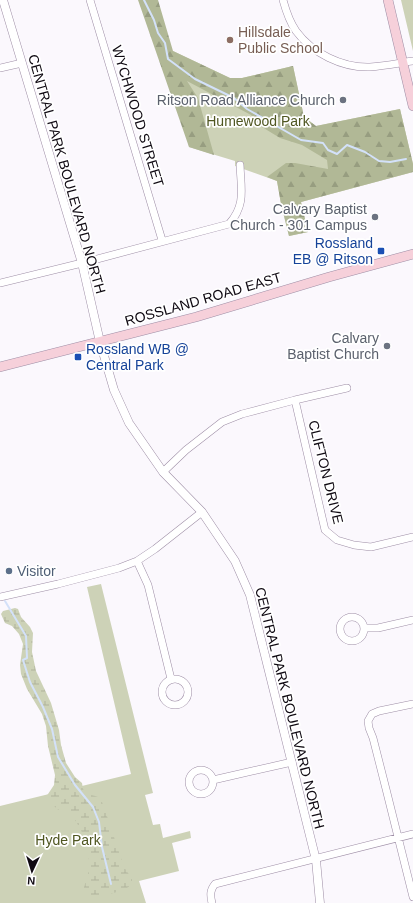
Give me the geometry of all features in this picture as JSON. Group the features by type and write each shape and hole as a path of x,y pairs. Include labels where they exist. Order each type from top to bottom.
{"main road":[{"path":"388,0 413,106"},
{"name":"ROSSLAND ROAD EAST","path":"0,367 196,317 329,277 413,254"}],"street":[{"name":"CENTRAL PARK BOULEVARD NORTH","path":"2,0 82,263 100,342 114,390 129,423 163,472 202,512 235,561 250,595 316,860 320,903"},
{"name":"WYCHWOOD STREET","path":"90,0 162,240"},
{"path":"283,0 287,16 296,31 312,47 330,59 348,64 369,67 413,61"},
{"path":"0,68 22,63"},
{"path":"0,283 228,224 236,215 241,204 240,166"},
{"path":"163,472 186,450 222,422 242,414 347,388"},
{"name":"CLIFTON DRIVE","path":"295,400 325,530 337,540 354,545 371,547 413,537"},
{"path":"0,597 119,568 137,561 155,549 202,512"},
{"path":"137,561 148,585 171,679"},
{"path":"366,628 378,628 413,620"},
{"path":"413,704 391,710 379,711 372,714 368,720 413,897"},
{"path":"213,780 292,762"},
{"path":"212,903 210,895 212,888 216,884 316,860 413,834"}],"green space":[{"name":"Humewood Park","path":"138,0 158,0 173,51 230,78 242,78 293,66 304,117 316,126 400,109 413,164 413,172 301,202 308,232 289,236 277,181 267,177 286,163 295,163 328,169 327,160 302,145 280,138 262,127 251,115 187,81 198,98 214,155 189,147"},
{"path":"401,0 413,0 413,51"},
{"name":"Humewood Park","path":"173,51 230,78 242,78 293,66 304,117 316,126 400,109 413,164 413,172 301,202 308,232 289,236 277,181 235,166 235,161 189,147"},
{"name":"Hyde Park","path":"101,584 153,793 145,795 153,825 160,824 163,838 190,831 191,838 172,843 179,871 139,881 146,903 0,903 0,806 131,774 87,587"},
{"path":"15,608 18,609 21,617 33,633 32,652 36,671 51,703 59,730 66,763 75,777 82,783 83,789 86,793 98,797 102,802 124,867 132,879 132,884 123,890 111,894 98,895 87,895 83,891 89,870 89,860 86,844 81,830 72,815 57,809 46,797 54,785 55,775 48,746 46,726 42,714 27,689 21,674 20,665 23,644 19,634 12,626 5,623 1,614 3,611"}],"waterway":[{"path":"144,0 154,20 158,33 165,43 168,59 195,79 234,98 247,109 301,140 323,143 328,150 337,154 347,145 365,152 379,161 390,162 406,159"},
{"path":"5,601 26,636 27,658 23,660 30,682 52,729 58,757 75,785 93,807 99,822 102,847 111,884"}],"place":[{"name":"Hillsdale Public School","path":"230,40"},
{"name":"Ritson Road Alliance Church","path":"343,100"},
{"name":"Calvary Baptist Church - 301 Campus","path":"375,217"},
{"name":"Rossland EB @ Ritson","path":"381,251"},
{"name":"Calvary Baptist Church","path":"387,346"},
{"name":"Rossland WB @ Central Park","path":"78,357"},
{"name":"Visitor","path":"9,571"}]}
